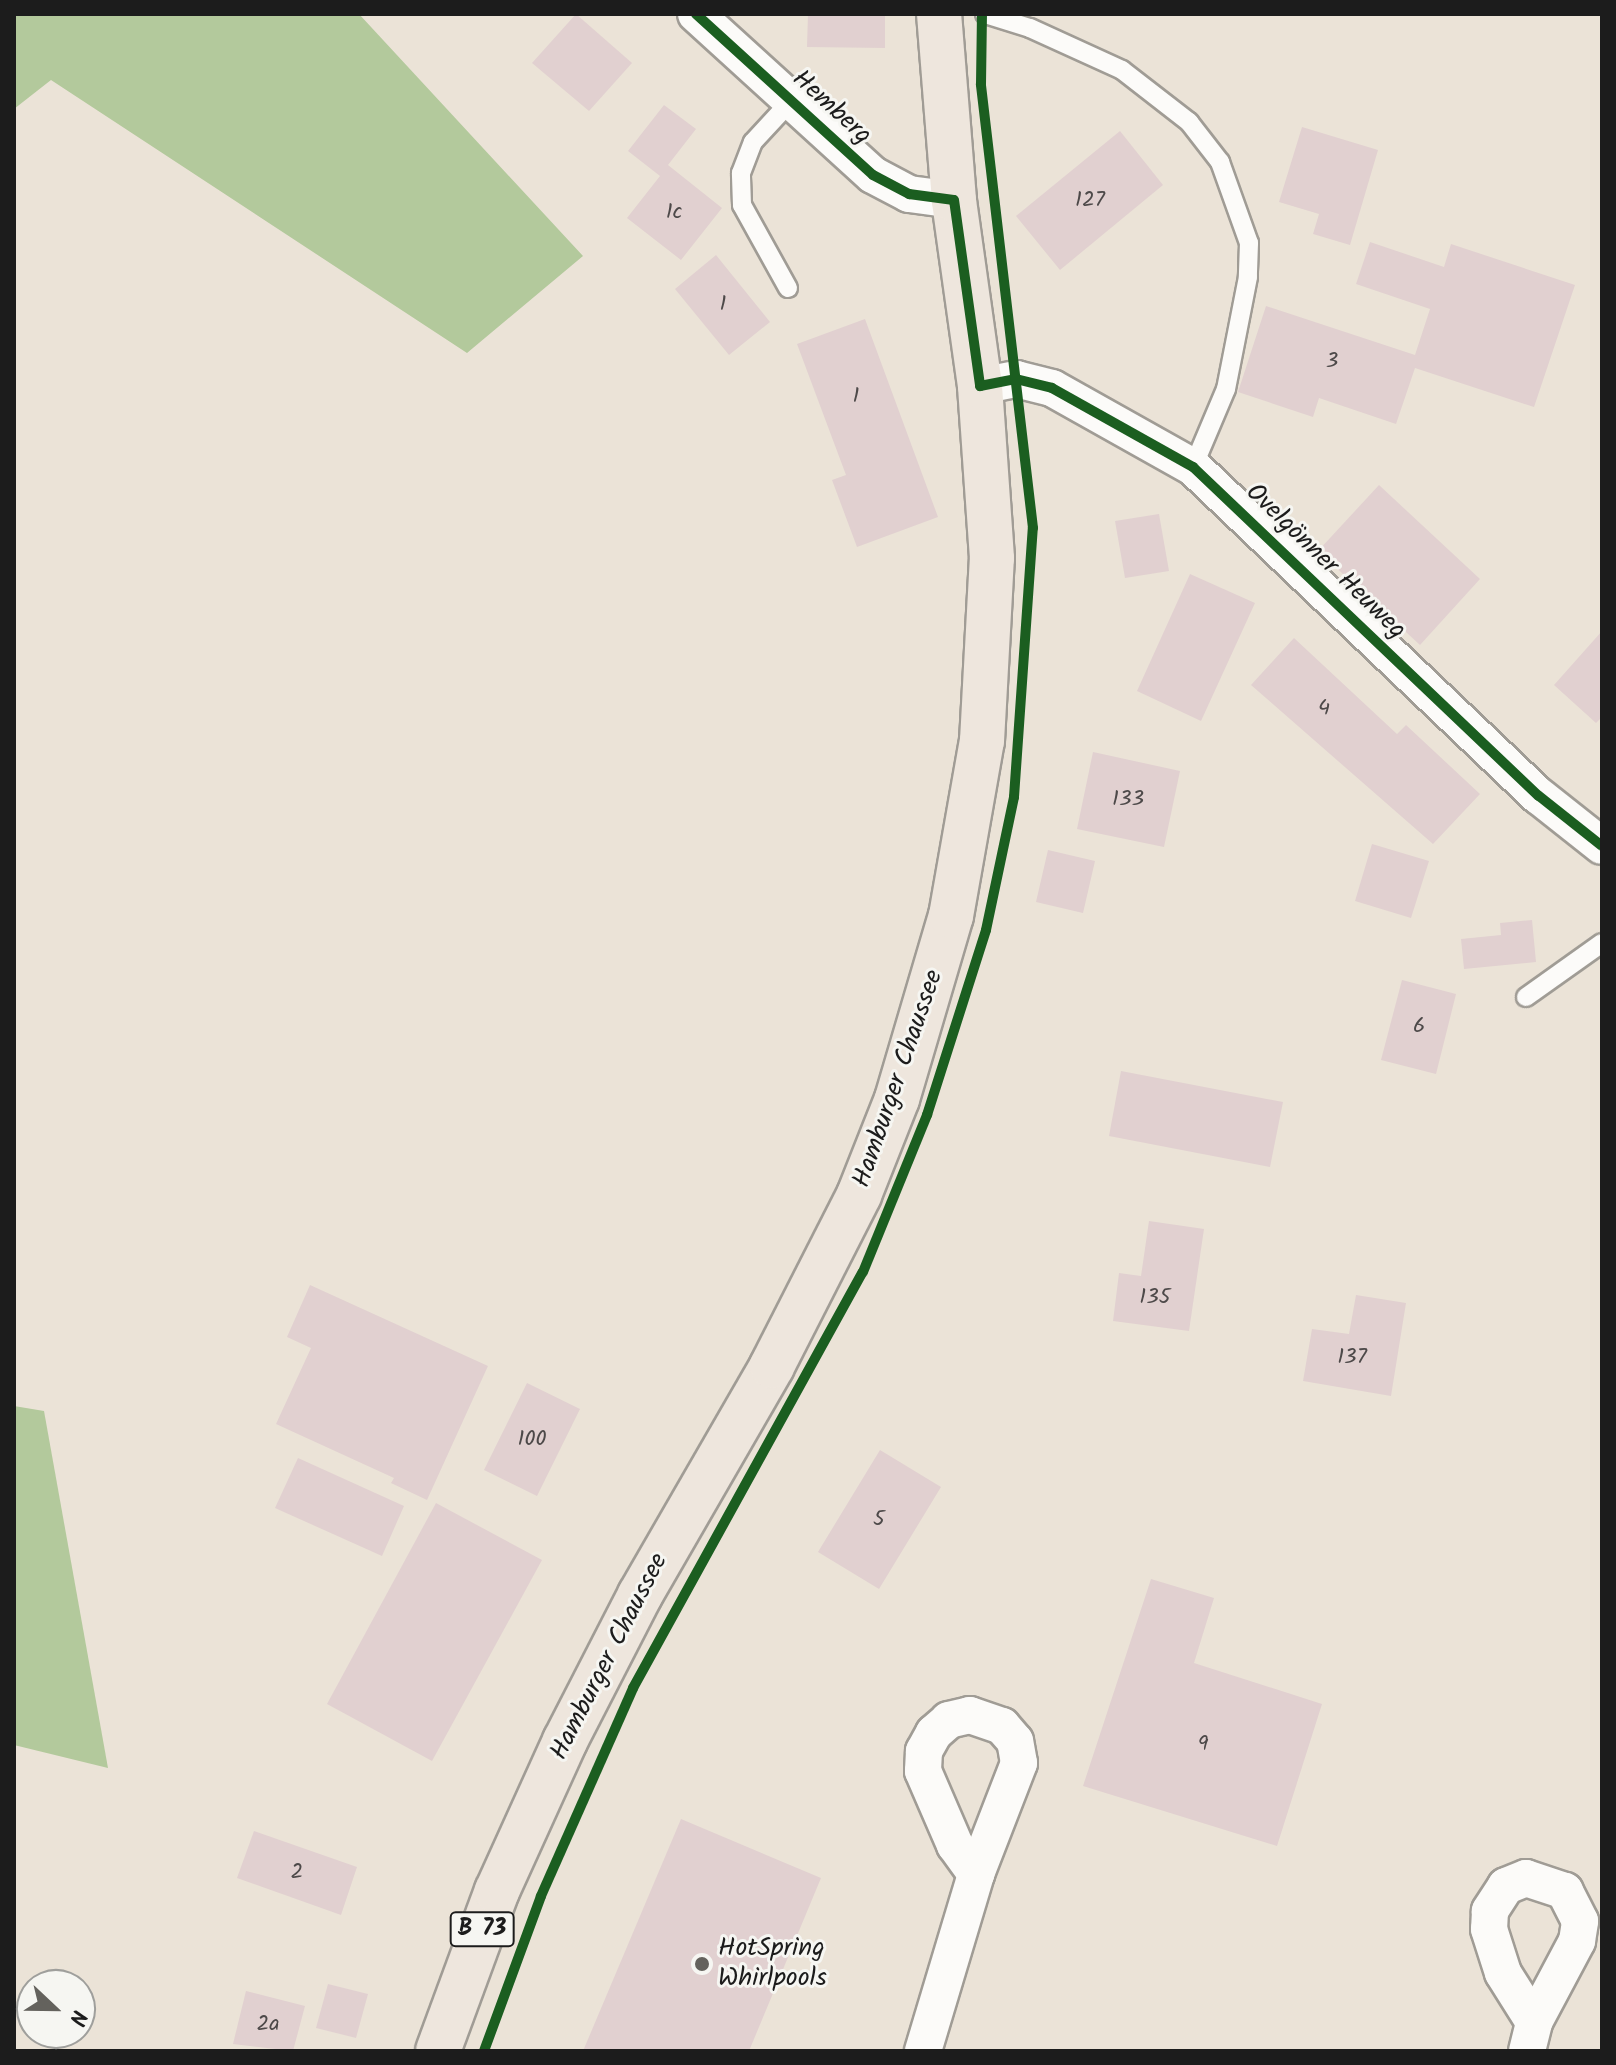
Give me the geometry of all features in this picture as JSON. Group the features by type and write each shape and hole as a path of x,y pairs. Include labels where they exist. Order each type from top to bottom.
{"main road":[{"name":"Hamburger Chaussee","path":"438,2051 532,1809 640,1595 816,1284 897,1099 951,916 982,741 992,558 980,386 954,200 939,14"}],"street":[{"name":"Hemberg","path":"696,14 873,175 909,194 954,200"},
{"name":"Ovelgönner Heuweg","path":"980,386 1016,379 1044,385 1193,467 1539,796 1602,846"},
{"path":"923,2051 976,1874"}],"lane":[{"path":"985,14 1030,28 1122,70 1189,122 1220,162 1242,218 1248,277 1226,389 1193,467"},
{"path":"788,288 742,205 741,173 753,142 791,101"},
{"path":"1526,997 1602,943"}],"green space":[{"path":"14,14 359,14 583,256 467,353 51,80 14,109"},
{"path":"14,1406 44,1411 108,1768 14,1745"}],"building":[{"path":"576,14 632,63 589,111 532,63"},
{"path":"808,14 885,14 885,48 807,47"},
{"path":"664,105 696,129 668,165 722,208 681,260 627,218 660,176 628,151"},
{"path":"1302,127 1378,150 1350,245 1313,234 1319,214 1279,202"},
{"path":"1120,131 1163,185 1060,270 1016,216"},
{"path":"1370,242 1444,267 1451,244 1575,285 1534,407 1415,368 1396,424 1319,398 1313,417 1238,392 1266,306 1415,355 1430,309 1356,284"},
{"path":"716,255 770,322 729,355 675,289"},
{"path":"865,319 938,517 857,547 832,480 846,475 797,344"},
{"path":"1379,485 1480,579 1420,645 1318,551"},
{"path":"1159,514 1169,571 1125,578 1115,521"},
{"path":"1190,574 1255,603 1201,721 1137,691"},
{"path":"1602,631 1602,717 1596,723 1554,685"},
{"path":"1294,638 1397,734 1406,725 1480,794 1433,844 1251,685"},
{"path":"1093,752 1180,771 1164,847 1077,829"},
{"path":"1372,844 1429,861 1411,918 1355,901"},
{"path":"1048,850 1095,861 1083,913 1036,902"},
{"path":"1532,920 1536,962 1464,969 1461,939 1501,935 1500,923"},
{"path":"1402,980 1456,994 1436,1074 1381,1060"},
{"path":"1121,1071 1283,1102 1270,1167 1109,1136"},
{"path":"1149,1221 1204,1229 1189,1331 1113,1321 1119,1273 1141,1276"},
{"path":"310,1285 488,1366 427,1500 391,1483 394,1478 276,1424 311,1348 287,1337"},
{"path":"1356,1295 1406,1303 1391,1396 1303,1381 1312,1329 1349,1334"},
{"path":"527,1383 580,1409 537,1496 484,1470"},
{"path":"880,1450 941,1487 879,1589 818,1552"},
{"path":"298,1458 404,1506 382,1556 275,1508"},
{"path":"436,1503 542,1560 432,1761 327,1704"},
{"path":"1151,1579 1214,1598 1194,1663 1322,1704 1277,1846 1083,1786"},
{"name":"HotSpring Whirlpools","path":"681,1819 821,1878 749,2051 583,2051"},
{"path":"254,1831 357,1867 341,1915 237,1878"},
{"path":"328,1984 368,1994 356,2038 316,2028"},
{"path":"246,1991 305,2006 293,2051 233,2044"}],"cycle path":[{"path":"696,14 873,175 909,194 954,200 980,386 1016,379 1052,388 1193,467 1539,796 1602,846"},
{"path":"484,2051 541,1896 633,1688 863,1272 927,1115 986,930 1014,797 1033,528 981,84 982,14"}],"place":[{"name":"HotSpring Whirlpools","path":"702,1964"}]}
